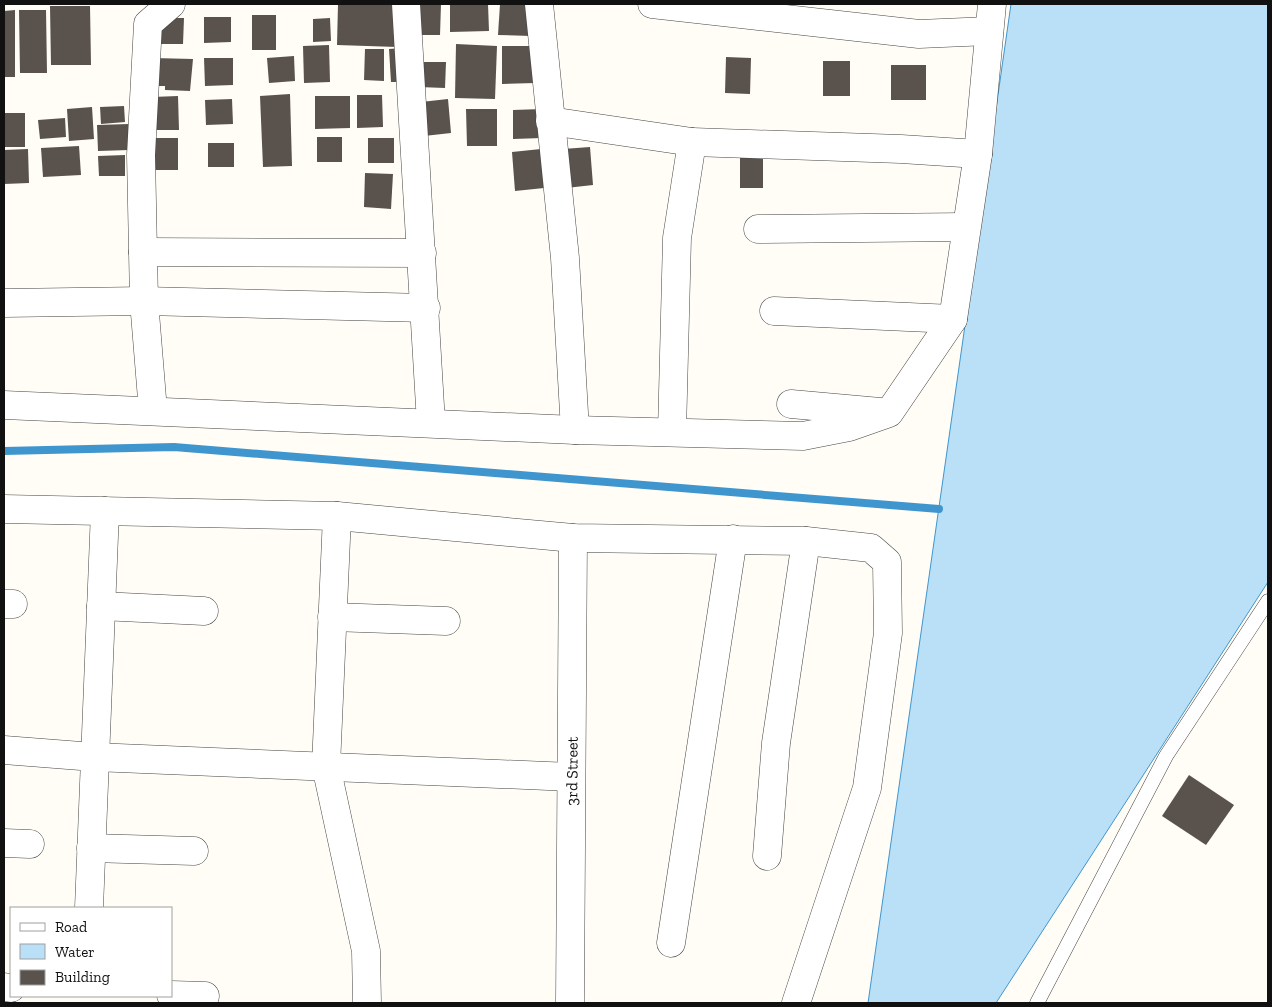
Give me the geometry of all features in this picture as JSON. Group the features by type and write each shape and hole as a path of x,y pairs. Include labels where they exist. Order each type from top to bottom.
{"street":[{"path":"153,411 144,302 142,155 148,24 171,4"},
{"path":"406,4 432,423"},
{"path":"539,4 565,258 574,430"},
{"path":"652,4 919,34 989,31"},
{"path":"4,405 574,430 803,436 849,427 889,413 953,319 978,154 992,4"},
{"path":"550,121 692,142 901,149 978,154"},
{"path":"672,432 677,238 692,142"},
{"path":"758,229 966,227"},
{"path":"143,252 422,253"},
{"path":"4,304 144,302 426,308"},
{"path":"774,311 953,319"},
{"path":"791,404 889,413"},
{"path":"4,509 336,516 573,538 806,541 871,548 887,562 888,633 867,788 796,1003"},
{"path":"89,907 105,511"},
{"path":"336,516 326,766 366,951 367,1003"},
{"name":"3rd Street","path":"570,1003 573,538"},
{"path":"671,943 733,539"},
{"path":"767,856 776,743 806,541"},
{"path":"101,606 204,611"},
{"path":"332,616 446,621"},
{"path":"4,750 94,757 571,777"},
{"path":"91,848 194,851"},
{"path":"172,994 205,996"}],"lane":[{"path":"1037,1003 1166,756 1268,601"}],"water":[{"path":"1011,4 1268,4 1268,582 996,1003 868,1003"}],"building":[{"path":"338,4 398,5 397,47 337,45"},
{"path":"411,4 441,4 440,35 410,35"},
{"path":"450,4 488,4 489,31 450,32"},
{"path":"500,4 531,4 531,36 498,35"},
{"path":"50,6 90,6 91,65 51,65"},
{"path":"15,10 15,77 4,77 4,11"},
{"path":"19,10 46,10 47,73 20,73"},
{"path":"252,15 276,15 276,50 252,50"},
{"path":"204,17 231,17 231,42 204,43"},
{"path":"157,18 184,18 183,44 157,44"},
{"path":"330,18 331,41 313,42 313,19"},
{"path":"456,44 497,46 495,99 455,98"},
{"path":"329,45 330,82 304,83 303,46"},
{"path":"502,46 535,46 535,83 502,84"},
{"path":"403,48 404,82 391,82 389,49"},
{"path":"365,49 384,49 384,81 364,80"},
{"path":"294,56 295,81 269,83 267,58"},
{"path":"726,57 751,58 750,94 725,93"},
{"path":"153,58 193,59 190,91 165,90 165,86 152,86"},
{"path":"204,58 233,58 233,85 205,86"},
{"path":"823,61 850,61 850,96 823,96"},
{"path":"420,62 446,62 445,88 419,87"},
{"path":"891,65 926,65 926,100 891,100"},
{"path":"290,94 292,166 263,167 260,96"},
{"path":"357,95 382,95 383,127 357,128"},
{"path":"178,96 179,130 153,130 152,97"},
{"path":"315,96 350,96 350,128 315,129"},
{"path":"232,99 233,124 206,125 205,100"},
{"path":"448,99 451,133 424,136 421,102"},
{"path":"124,106 125,122 101,124 100,107"},
{"path":"92,107 94,139 69,141 67,109"},
{"path":"466,109 497,109 497,146 467,146"},
{"path":"542,109 542,138 513,139 513,110"},
{"path":"4,113 25,113 25,147 4,147"},
{"path":"65,118 66,137 40,139 38,120"},
{"path":"129,124 129,150 98,151 97,125"},
{"path":"317,137 342,137 342,162 317,162"},
{"path":"154,138 178,138 178,170 154,170"},
{"path":"368,138 394,138 394,163 368,163"},
{"path":"208,143 234,143 234,167 208,167"},
{"path":"79,146 81,175 43,177 41,148"},
{"path":"590,147 593,185 566,188 563,149"},
{"path":"28,149 29,183 4,184 4,150"},
{"path":"541,149 544,188 515,191 512,152"},
{"path":"740,152 763,152 763,188 740,188"},
{"path":"125,155 125,176 99,176 98,156"},
{"path":"365,173 393,174 391,209 364,207"},
{"path":"1189,775 1234,805 1206,845 1162,816"}],"waterway":[{"path":"4,451 174,447 939,509"}]}
